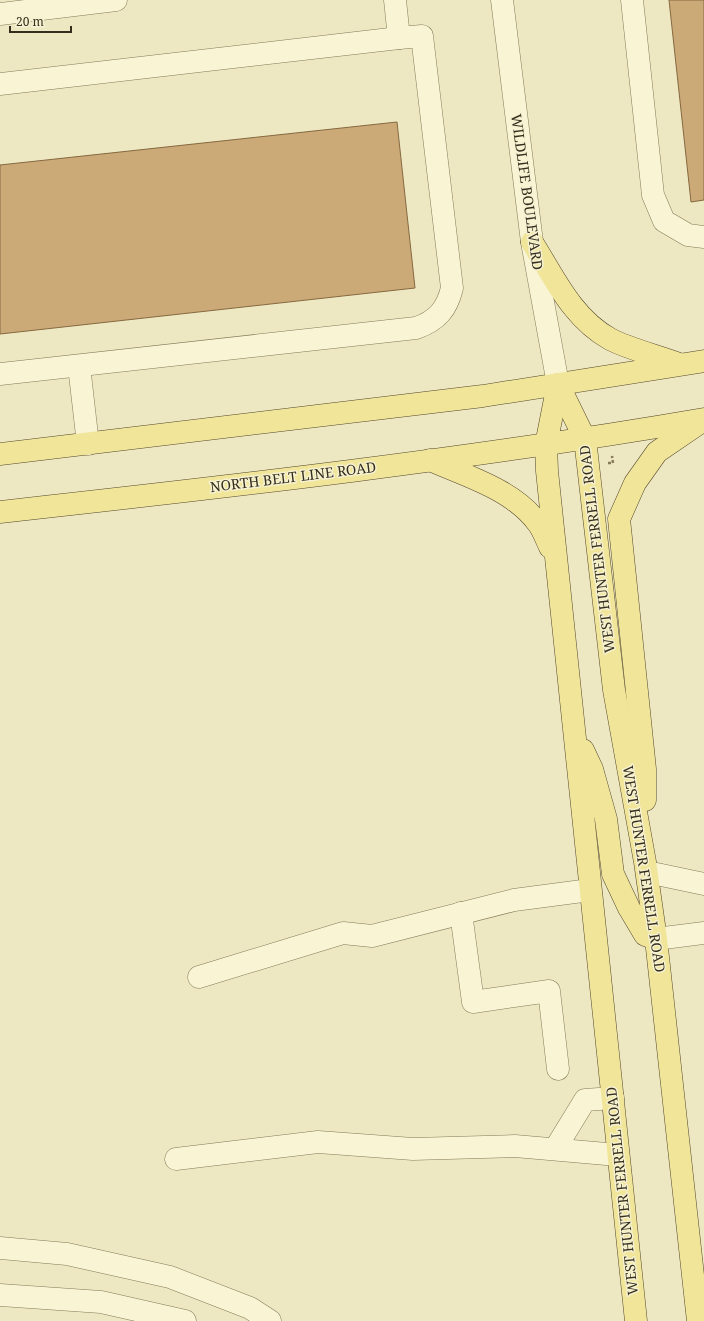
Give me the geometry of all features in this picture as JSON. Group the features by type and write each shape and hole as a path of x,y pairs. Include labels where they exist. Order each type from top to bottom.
{"main road":[{"path":"532,242 570,304 588,324 611,339 682,365"},
{"path":"0,454 483,396 704,361"},
{"name":"WEST HUNTER FERRELL ROAD","path":"558,384 585,439 614,690 646,867 656,939 698,1321"},
{"name":"WEST HUNTER FERRELL ROAD","path":"558,384 546,445 555,558 636,1321"},
{"path":"646,867 644,769 619,519 635,483 657,452 704,419"},
{"name":"NORTH BELT LINE ROAD","path":"0,512 282,479 546,445 704,419"},
{"path":"430,460 503,493 523,507 538,522 555,558"},
{"path":"573,729 592,768 606,819 613,874 629,908 645,935 656,939"}],"street":[{"path":"0,14 116,0"},
{"path":"395,0 399,38"},
{"name":"WILDLIFE BOULEVARD","path":"502,0 532,242 558,384"},
{"path":"632,0 653,196 664,221 688,235 704,237"},
{"path":"0,84 422,36 452,288 449,301 440,313 429,324 416,328 0,374"},
{"path":"79,366 88,444"},
{"path":"646,867 704,884"},
{"path":"199,977 343,933 372,936 514,900 590,890"},
{"path":"461,913 473,1002 549,991 558,1069"},
{"path":"656,939 704,934"},
{"path":"555,1149 585,1100 612,1098"},
{"path":"176,1159 318,1142 413,1149 515,1146 618,1155"},
{"path":"0,1248 67,1254 170,1277 250,1308 270,1321"},
{"path":"0,1294 101,1302 185,1321"}],"path":[{"path":"612,456 613,463"}],"building":[{"path":"669,0 704,0 704,200 691,202"},
{"path":"397,122 415,288 0,334 0,165"}]}
